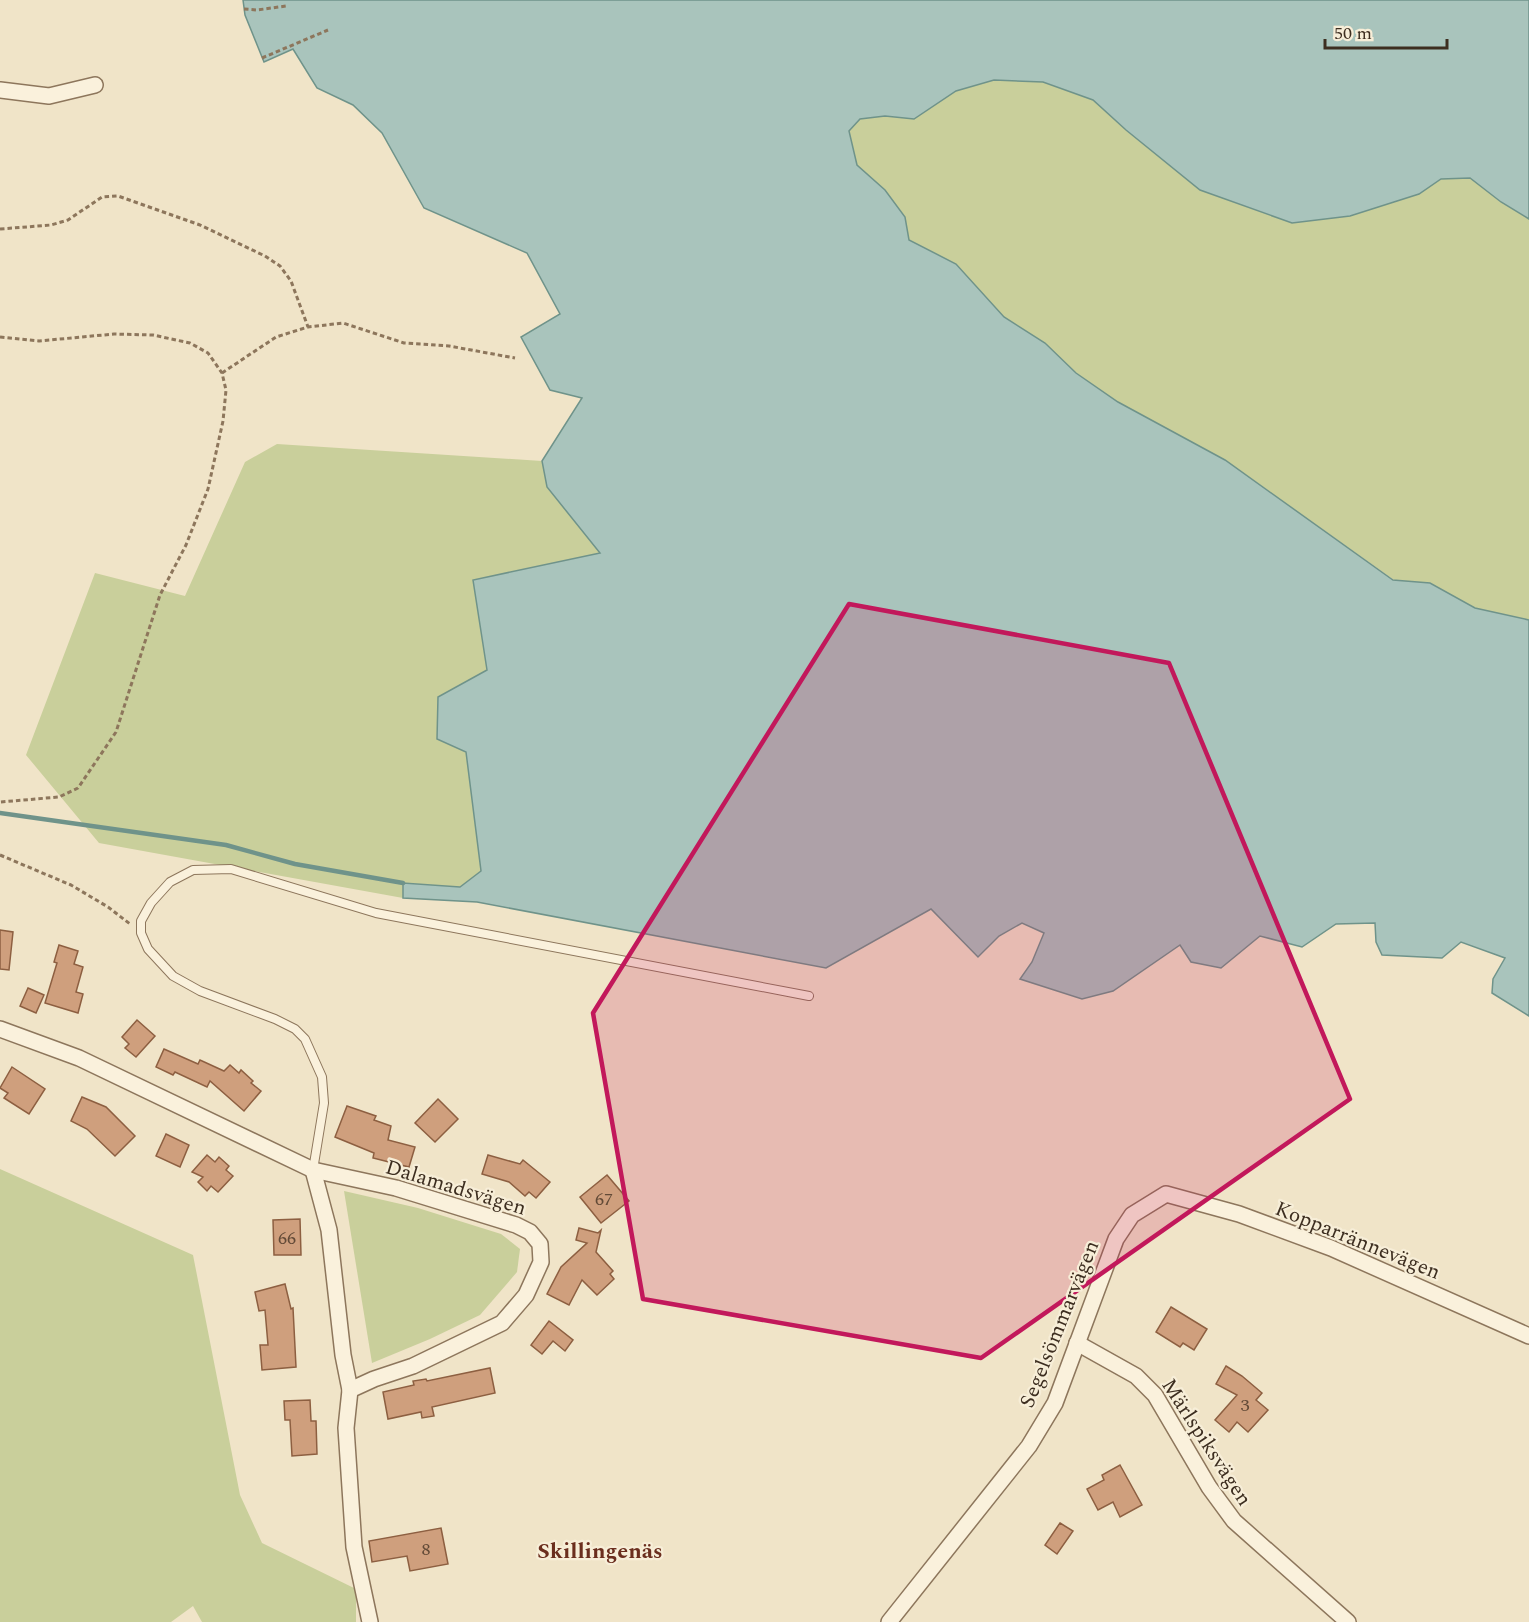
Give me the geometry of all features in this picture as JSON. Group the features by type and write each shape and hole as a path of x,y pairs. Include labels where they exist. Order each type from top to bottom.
{"street":[{"path":"0,90 49,96 95,85"},
{"name":"Dalamadsvägen","path":"0,1029 80,1058 314,1170 396,1188 504,1221 530,1232 540,1244 541,1262 526,1295 502,1323 413,1366 350,1390"},
{"path":"314,1170 329,1230 343,1355 350,1390 346,1428 354,1547 370,1622"},
{"name":"Kopparrännevägen","path":"1166,1194 1239,1214 1331,1248 1529,1336"},
{"name":"Segelsömmarvägen","path":"889,1622 1029,1446 1055,1403 1116,1239 1132,1215 1166,1194"},
{"name":"Märlspiksvägen","path":"1077,1343 1136,1376 1155,1395 1209,1486 1234,1521 1348,1622"}],"lane":[{"path":"314,1170 324,1103 322,1077 304,1039 295,1029 275,1019 200,991 173,976 148,949 141,933 141,921 151,903 170,882 193,870 231,869 376,913 809,996"}],"path":[{"path":"244,9 257,10 286,6"},
{"path":"262,58 328,30"},
{"path":"0,229 51,225 68,220 102,197 118,196 200,225 265,256 280,266 291,281 308,327"},
{"path":"222,374 276,337 308,327 343,323 404,343 449,346 515,358"},
{"path":"0,337 39,341 114,334 153,335 190,343 208,353 222,374 226,390 223,421 208,489 186,545 160,595 116,732 78,788 59,796 0,802"},
{"path":"0,855 71,885 108,907 141,933"}],"highlighted area":[{"path":"849,604 1169,663 1350,1099 981,1358 643,1299 593,1013"}],"green space":[{"path":"994,80 1043,82 1093,100 1200,190 1419,194 1441,179 1471,178 1501,202 1529,219 1529,620 1474,608 1430,583 1394,580 1225,460 1118,402 1076,373 1045,343 1004,317 956,265 909,240 905,217 885,190 857,165 849,131 860,119 885,116 914,118 956,91"},
{"path":"277,444 542,461 547,487 600,553 473,580 487,670 466,752 481,871 460,887 403,883 403,898 99,843 26,755 95,573 185,596 245,462"},
{"path":"0,1169 193,1255 240,1495 262,1543 356,1589 356,1622 202,1622 193,1606 171,1622 0,1622"},
{"path":"344,1191 418,1208 501,1234 520,1249 517,1272 480,1315 372,1363"}],"water":[{"path":"243,0 1529,0 1529,219 1501,202 1470,178 1441,179 1419,194 1350,216 1292,223 1200,190 1093,100 1043,82 994,80 956,91 914,119 885,116 860,119 849,131 857,165 885,190 905,217 909,240 956,264 1004,317 1045,343 1076,373 1118,402 1225,460 1393,580 1430,583 1475,608 1529,620 1529,1016 1492,993 1493,979 1505,958 1461,942 1442,958 1382,955 1376,942 1375,923 1336,924 1302,947 1260,936 1221,968 1191,962 1180,945 1113,991 1082,999 1020,979 1032,962 1044,933 1022,923 999,936 978,957 931,909 826,968 477,902 403,898 403,883 460,887 481,871 466,752 437,739 438,697 487,670 473,580 600,553 547,487 542,461 582,398 550,390 521,337 560,314 527,253 424,208 382,133 353,105 317,88 293,49 264,62 245,15"}],"building":[{"path":"0,930 13,932 9,970 0,969"},
{"path":"59,945 78,951 74,964 83,967 76,992 83,994 78,1013 45,1003 57,963 54,962"},
{"path":"28,988 44,995 36,1013 20,1006"},
{"path":"137,1020 155,1036 136,1057 125,1048 129,1044 122,1037"},
{"path":"164,1049 198,1064 200,1060 224,1071 230,1065 239,1073 241,1070 261,1091 244,1111 210,1081 207,1087 175,1072 173,1075 156,1067"},
{"path":"12,1067 45,1089 29,1114 4,1098 8,1093 0,1088"},
{"path":"82,1097 106,1107 135,1136 115,1156 87,1129 71,1121"},
{"path":"438,1099 458,1119 435,1142 415,1123"},
{"path":"347,1106 376,1116 374,1120 391,1126 388,1140 415,1147 409,1167 373,1158 374,1153 335,1137"},
{"path":"166,1134 189,1145 180,1167 156,1156"},
{"path":"207,1155 215,1162 219,1157 229,1166 226,1170 233,1176 218,1192 211,1186 207,1191 198,1182 203,1177 192,1172"},
{"path":"488,1155 520,1164 523,1160 550,1182 536,1198 529,1192 525,1196 509,1182 482,1174"},
{"path":"607,1175 629,1201 601,1223 580,1197"},
{"path":"300,1219 301,1255 274,1255 273,1220"},
{"path":"579,1228 598,1233 601,1230 596,1252 613,1271 610,1274 614,1279 597,1295 582,1280 569,1305 547,1294 561,1267 587,1243 576,1240"},
{"path":"285,1284 291,1309 293,1308 296,1367 262,1370 260,1345 268,1345 265,1310 259,1311 255,1292"},
{"path":"1171,1307 1207,1329 1194,1350 1183,1343 1180,1347 1156,1332"},
{"path":"549,1321 573,1340 565,1351 553,1341 542,1354 531,1345"},
{"path":"1226,1366 1262,1393 1256,1400 1268,1410 1248,1432 1237,1422 1229,1432 1215,1420 1237,1395 1216,1384"},
{"path":"490,1368 495,1393 432,1407 434,1416 422,1418 421,1412 388,1419 383,1392 414,1385 413,1381 426,1379 427,1381"},
{"path":"310,1400 311,1421 316,1421 317,1454 292,1456 290,1420 285,1420 284,1401"},
{"path":"1120,1465 1142,1505 1120,1517 1113,1502 1098,1510 1087,1489 1104,1480 1102,1475"},
{"path":"1060,1523 1073,1531 1057,1554 1045,1545"},
{"path":"441,1528 448,1564 410,1571 407,1556 372,1562 369,1541"}],"waterway":[{"path":"0,813 226,845 295,864 403,883"}],"district":[{"name":"Skillingenäs","path":"600,1550"}]}
